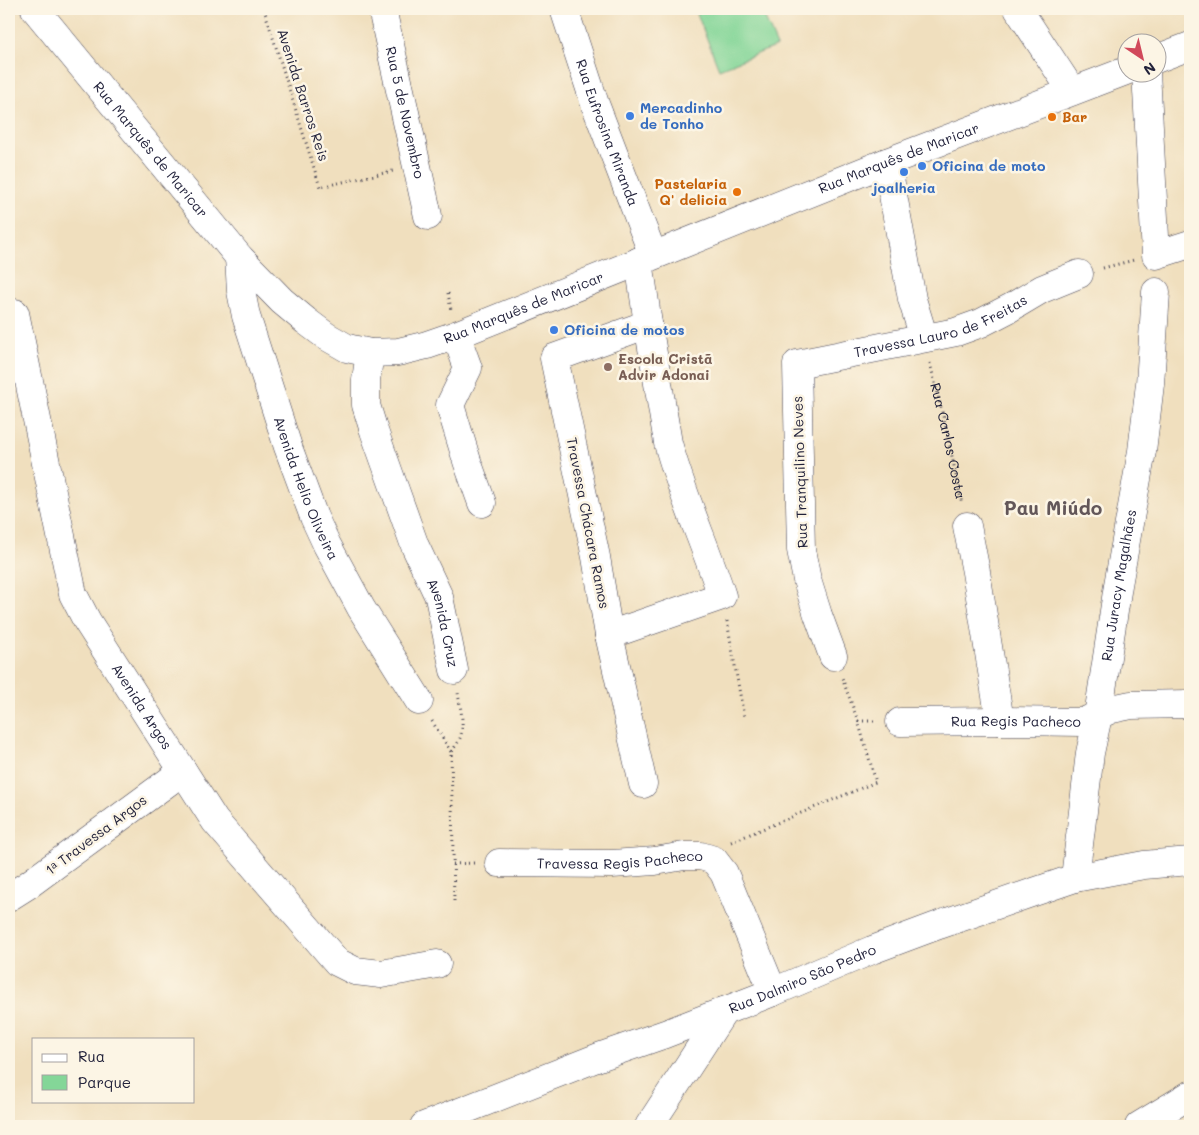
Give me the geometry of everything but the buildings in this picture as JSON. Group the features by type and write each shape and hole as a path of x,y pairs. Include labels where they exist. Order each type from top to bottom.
{"street":[{"name":"Rua Marquês de Maricar","path":"35,9 239,257 282,301 326,336 347,348 370,353 398,352 427,346 887,162 1116,75"},
{"name":"Rua 5 de Novembro","path":"382,9 428,216"},
{"name":"Rua Eufrosina Miranda","path":"564,9 646,258"},
{"path":"1018,9 1072,91"},
{"path":"1166,55 1190,46"},
{"path":"1147,82 1156,255 1190,244"},
{"path":"887,162 912,299 924,338"},
{"name":"Avenida Helio Oliveira","path":"239,257 241,291 246,316 288,447 314,517 361,608 420,701"},
{"path":"609,635 722,596 710,559 692,516 668,442 648,324 646,258"},
{"name":"Travessa Lauro de Freitas","path":"797,364 956,332 981,323 1042,289 1079,274"},
{"name":"Rua Juracy Magalhães","path":"1075,878 1090,753 1098,716 1118,585 1142,451 1150,384 1156,292"},
{"name":"Avenida Argos","path":"9,313 15,313 73,594 87,620 215,821 337,962 355,971 381,974 436,964"},
{"name":"Travessa Chácara Ramos","path":"643,784 609,635 594,548 554,358 648,324"},
{"path":"456,335 468,368 450,405 482,503"},
{"name":"Avenida Cruz","path":"370,353 366,380 366,405 415,546 439,597 454,670"},
{"name":"Rua Tranquilino Neves","path":"797,364 801,550 810,589 833,656"},
{"path":"967,526 1000,721"},
{"name":"Rua Regis Pacheco","path":"900,722 1083,722 1112,708 1131,705 1190,704"},
{"name":"1ᵃ Travessa Argos","path":"9,897 183,771"},
{"name":"Travessa Regis Pacheco","path":"500,863 612,864 655,861 684,856 701,856 714,860 724,873 774,992"},
{"name":"Rua Dalmiro São Pedro","path":"424,1126 599,1057 774,992 880,947 939,925 1075,878 1144,866 1190,861"},
{"path":"649,1126 724,1011"},
{"path":"1139,1126 1190,1095"}],"path":[{"name":"Avenida Barros Reis","path":"264,9 320,187 416,166"},
{"path":"1079,274 1156,255"},
{"name":"Rua Carlos Costa","path":"924,338 967,526"},
{"path":"722,596 744,717"},
{"path":"701,856 876,782 858,721 833,656"},
{"name":"Avenida Cruz","path":"454,670 462,716 460,739 451,752 454,901"},
{"path":"420,701 451,752"}],"green space":[{"path":"695,9 761,9 777,46 719,69"}],"place":[{"name":"Mercadinho de Tonho","path":"630,116"},
{"name":"Bar","path":"1052,117"},
{"name":"Oficina de moto","path":"922,166"},
{"name":"joalheria","path":"904,172"},
{"name":"Pastelaria Q' delicia","path":"737,192"},
{"name":"Oficina de motos","path":"554,330"},
{"name":"Escola Cristã Advir Adonai","path":"608,367"}],"district":[{"name":"Pau Miúdo","path":"1053,508"}]}
